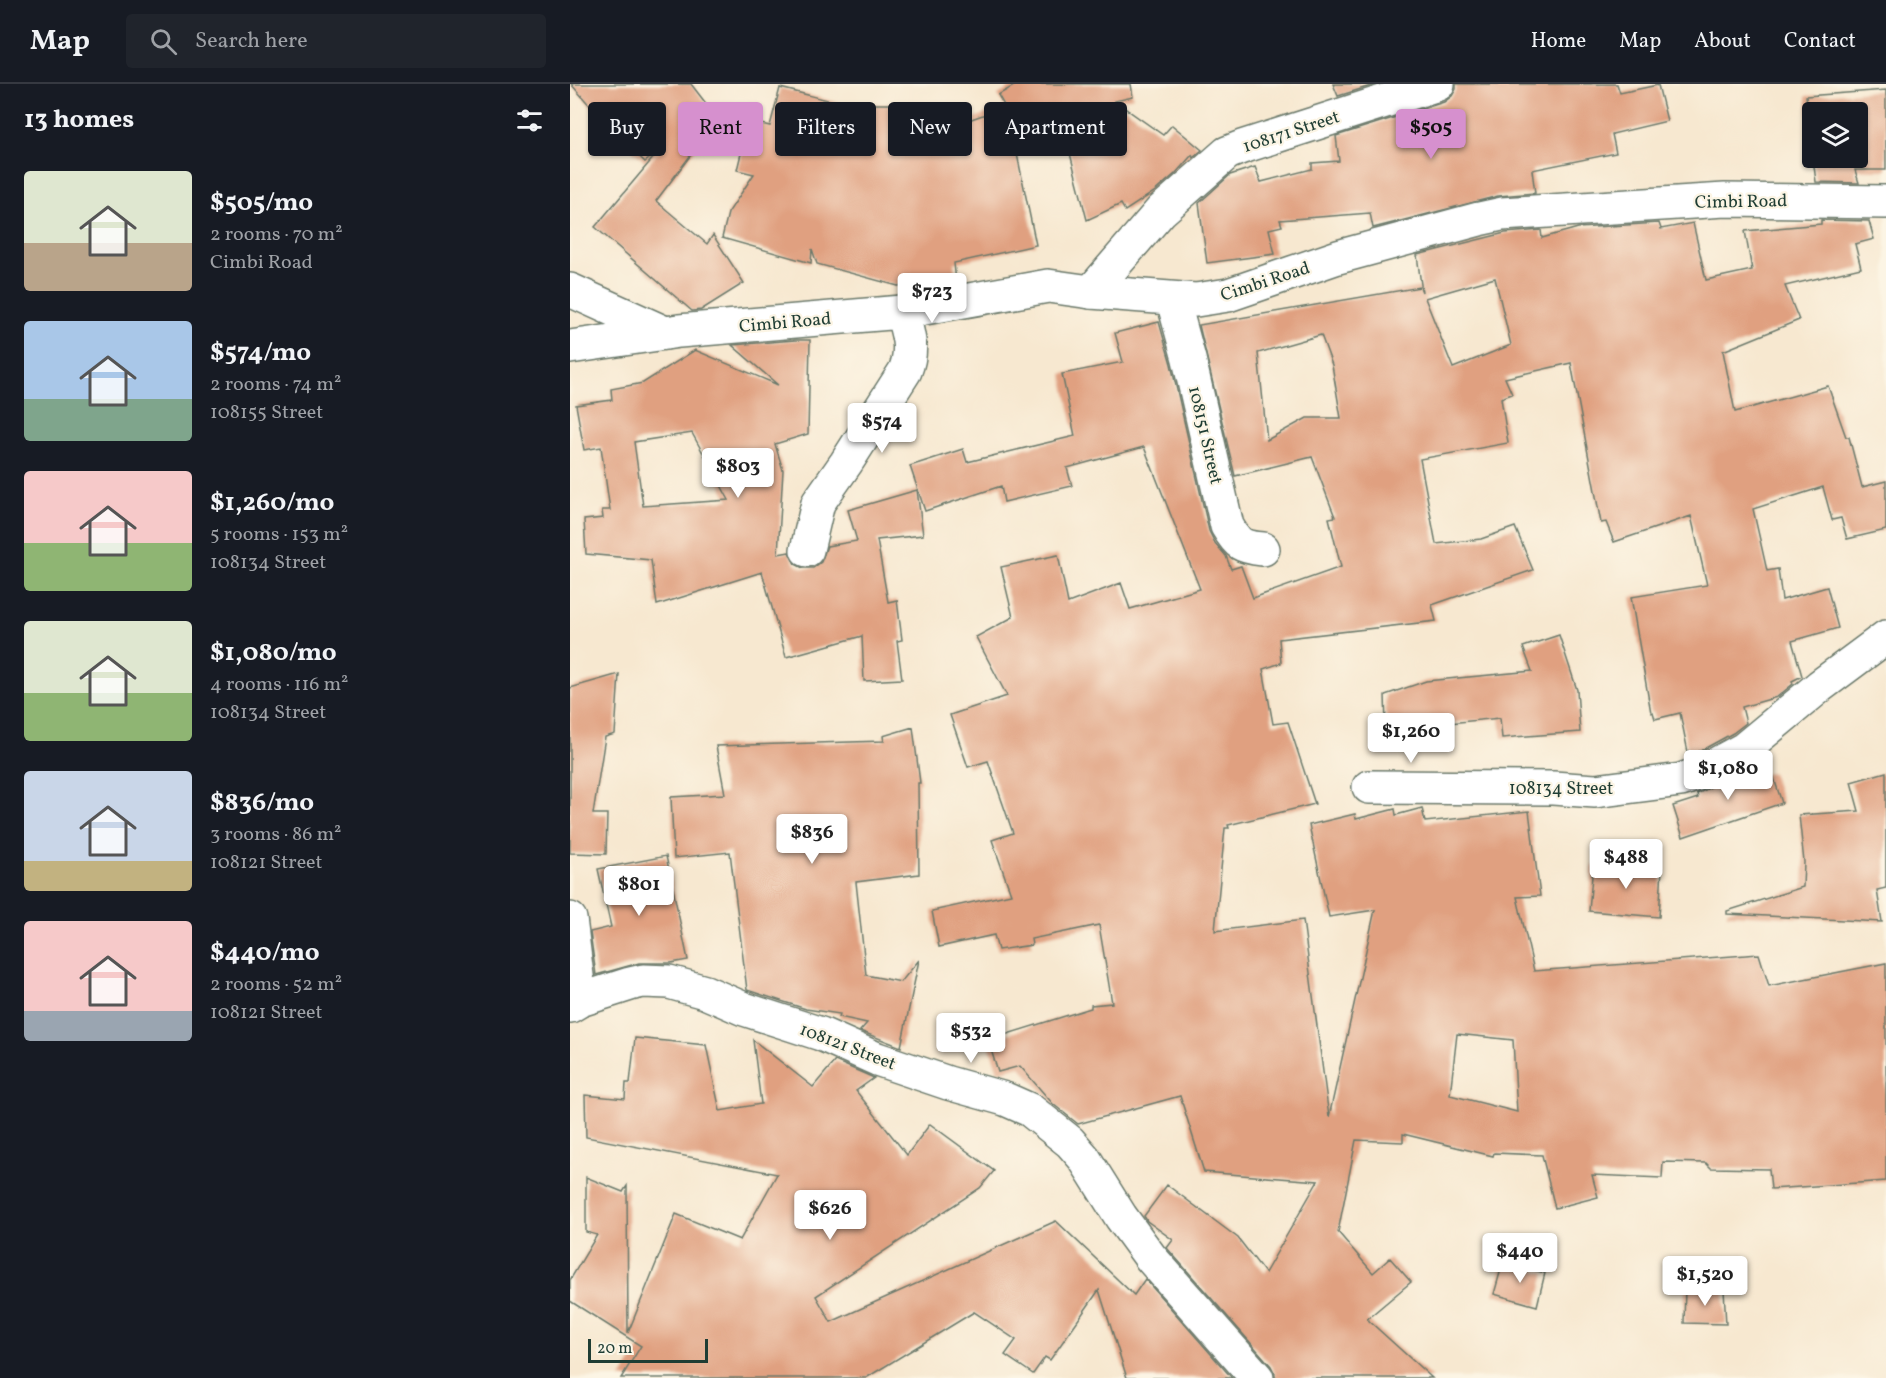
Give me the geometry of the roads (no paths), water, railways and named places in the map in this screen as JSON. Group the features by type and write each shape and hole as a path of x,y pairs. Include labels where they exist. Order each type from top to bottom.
{"street":[{"name":"108171 Street","path":"1091,292 1161,211 1227,153 1438,84"},
{"name":"Cimbi Road","path":"570,347 665,333 902,312 1048,286 1173,300 1196,300 1228,295 1338,257 1502,214 1725,200 1886,202"},
{"path":"570,291 665,333"},
{"name":"108151 Street","path":"1173,300 1189,359 1227,526 1240,544 1263,549"},
{"path":"807,550 818,503 905,371 911,348 902,312"},
{"name":"108134 Street","path":"1369,787 1553,788 1595,791 1681,780 1698,774 1744,749 1820,686 1886,637"},
{"path":"570,919 575,1003"},
{"name":"108121 Street","path":"575,1003 643,981 669,982 705,992 744,1009 821,1034 877,1059 1005,1099 1030,1110 1070,1142 1084,1158 1122,1218 1151,1258 1257,1378"}]}
